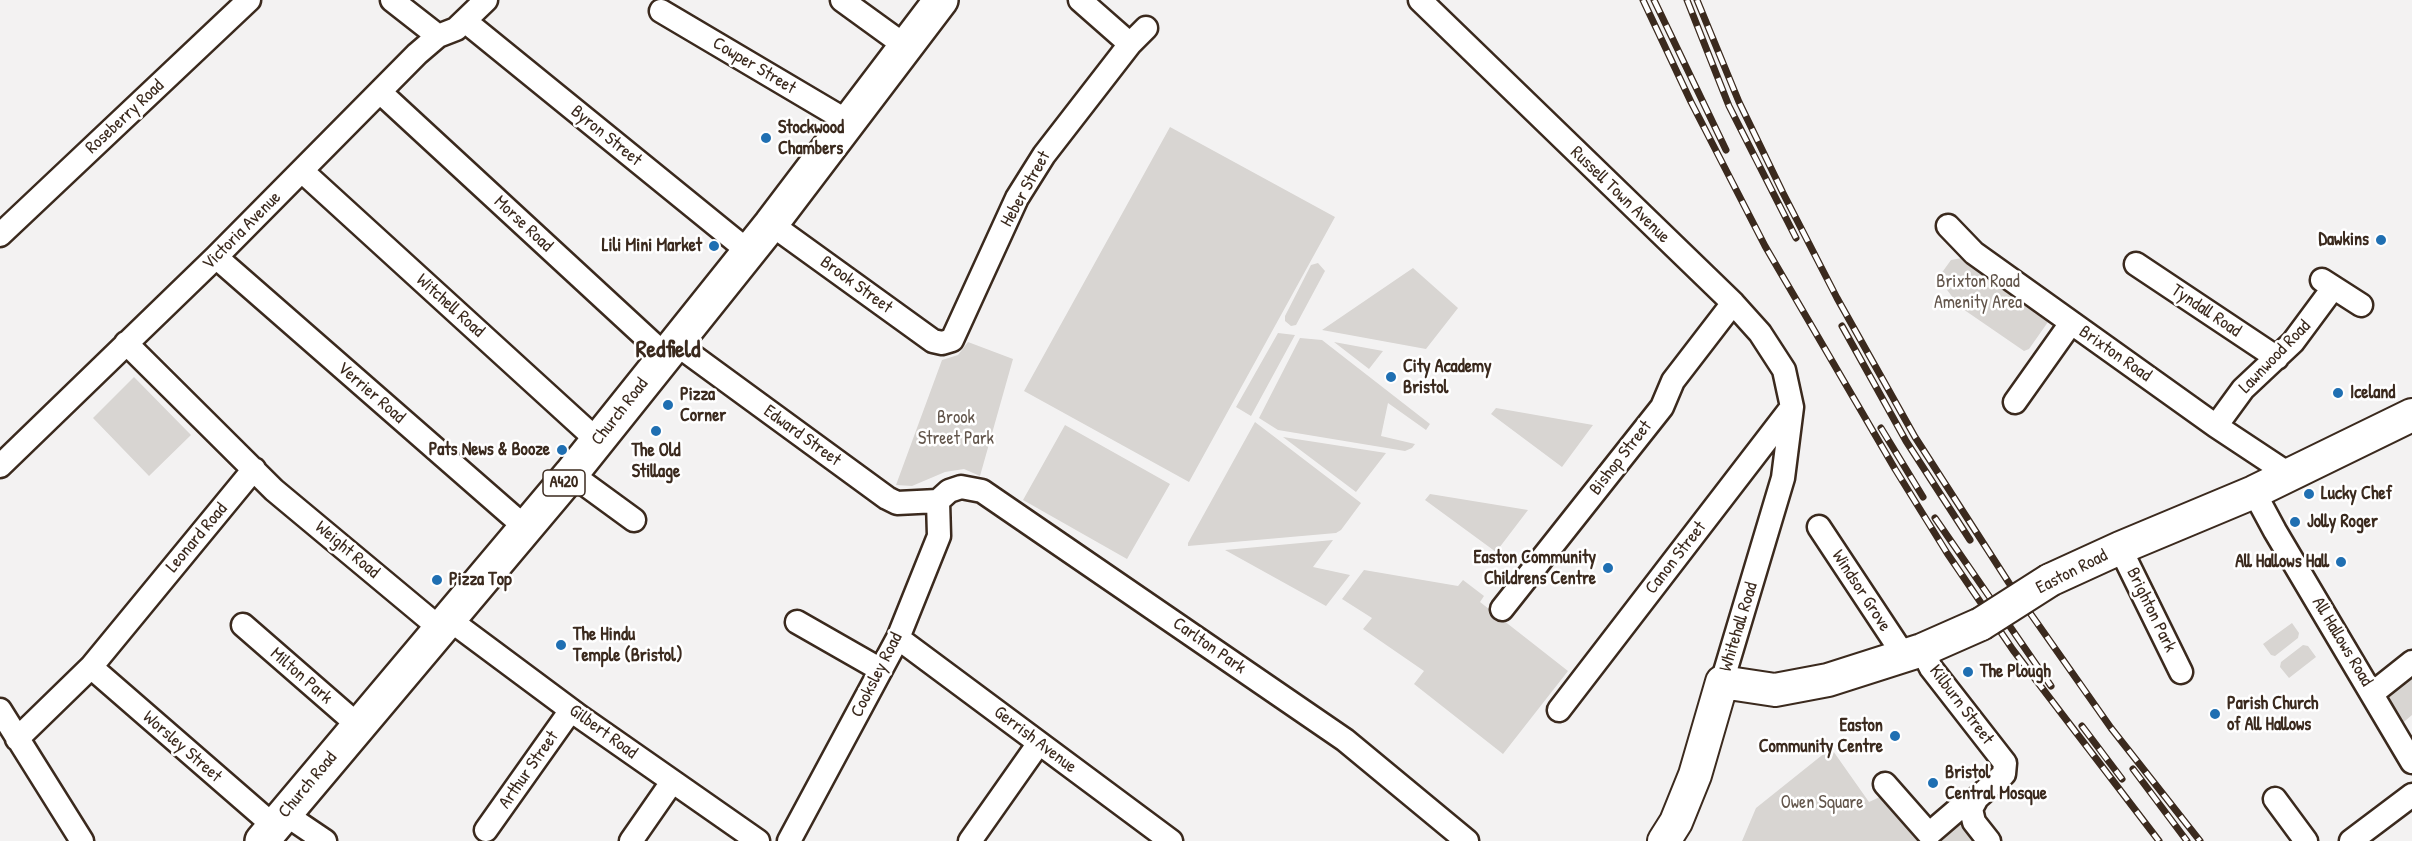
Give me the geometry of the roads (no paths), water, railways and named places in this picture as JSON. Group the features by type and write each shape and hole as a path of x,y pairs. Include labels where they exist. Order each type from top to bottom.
{"main road":[{"name":"Church Road","path":"273,827 446,625 598,441 771,224 904,45 941,0"},
{"name":"Easton Road","path":"1722,682 1775,690 1828,680 1912,652 1981,624 2050,580 2254,492 2412,416"},
{"name":"Whitehall Road","path":"1664,841 1676,822 1695,775 1722,682"}],"street":[{"name":"Roseberry Road","path":"0,235 249,0"},
{"path":"392,0 438,36"},
{"name":"Victoria Avenue","path":"0,466 216,257 417,54 438,36 456,29 486,0"},
{"path":"842,0 904,45"},
{"name":"Heber Street","path":"942,343 952,340 1017,198 1044,155 1138,36 1080,0"},
{"name":"Russell Town Avenue","path":"1420,0 1733,303 1777,356 1784,370 1792,406"},
{"name":"Cowper Street","path":"661,11 847,121"},
{"name":"Byron Street","path":"465,21 748,251"},
{"name":"Morse Road","path":"380,93 670,350"},
{"name":"Witchell Road","path":"302,171 598,441"},
{"name":"Brook Street","path":"771,224 933,341 942,343"},
{"name":"Brixton Road","path":"1948,226 1974,253 2216,426 2290,474"},
{"name":"Verrier Road","path":"216,257 526,528"},
{"name":"Tyndall Road","path":"2136,264 2277,358"},
{"name":"Lawnwood Road","path":"2216,426 2243,389 2277,358 2311,320 2327,284 2361,305"},
{"name":"Bishop Street","path":"1502,609 1662,407 1673,381 1733,303"},
{"path":"2015,402 2071,323"},
{"path":"126,343 254,469"},
{"name":"Edward Street","path":"670,350 887,498 897,503 938,501"},
{"name":"Canon Street","path":"1559,710 1670,551 1792,406"},
{"name":"Whitehall Road","path":"1722,682 1783,478 1792,406"},
{"name":"Weight Road","path":"254,469 286,500 446,625"},
{"name":"Leonard Road","path":"17,739 91,667 254,469"},
{"path":"571,474 634,520"},
{"name":"Carlton Park","path":"938,501 949,491 961,487 982,491 1345,740 1467,841"},
{"name":"All Hallows Road","path":"2254,492 2275,531 2411,755"},
{"name":"Cooksley Road","path":"793,840 898,638 939,537 938,501"},
{"name":"Windsor Grove","path":"1819,527 1912,652"},
{"name":"Brighton Park","path":"2120,548 2181,672"},
{"path":"797,622 881,670"},
{"name":"Gilbert Road","path":"446,625 758,841"},
{"name":"Milton Park","path":"243,626 359,726"},
{"name":"Gerrish Avenue","path":"898,638 1039,743 1144,833 1172,841"},
{"name":"Kilburn Street","path":"1912,652 1931,668 2002,759 2006,769 2004,774 1972,806"},
{"path":"2373,693 2412,662"},
{"name":"Worsley Street","path":"91,667 273,827 325,841"},
{"path":"0,710 82,841"},
{"name":"Arthur Street","path":"486,830 571,710"},
{"path":"970,841 1039,743"},
{"path":"631,841 672,782"},
{"path":"1885,784 1929,834 1957,810 1972,806 1970,815 1989,841"},
{"path":"2352,841 2412,795"},
{"path":"2276,799 2306,841"}],"railway":[{"path":"1643,0 1691,102 1765,246 1895,469 1947,553 2013,650 2159,841"},
{"path":"1654,0 1726,150"},
{"path":"1687,0 1729,106 1796,238"},
{"path":"1697,0 1739,102 1783,193 1837,298 1915,437 2009,583 2111,728 2200,841"},
{"path":"1842,326 1906,441 1970,540"},
{"path":"1881,428 1923,497"},
{"path":"1935,518 2051,686"},
{"path":"2082,726 2122,779"},
{"path":"2133,769 2187,841"}],"place":[{"name":"Stockwood Chambers","path":"766,138"},
{"name":"Dawkins","path":"2381,240"},
{"name":"Lili Mini Market","path":"714,246"},
{"name":"City Academy Bristol","path":"1391,377"},
{"name":"Iceland","path":"2338,393"},
{"name":"Pizza Corner","path":"668,405"},
{"name":"The Old Stillage","path":"656,431"},
{"name":"Pats News & Booze","path":"562,450"},
{"name":"Lucky Chef","path":"2309,494"},
{"name":"Jolly Roger","path":"2295,522"},
{"name":"All Hallows Hall","path":"2341,562"},
{"name":"Easton Community Childrens Centre","path":"1608,568"},
{"name":"Pizza Top","path":"437,580"},
{"name":"The Hindu Temple (Bristol)","path":"561,645"},
{"name":"The Plough","path":"1968,672"},
{"name":"Parish Church of All Hallows","path":"2215,714"},
{"name":"Easton Community Centre","path":"1895,736"},
{"name":"Bristol Central Mosque","path":"1933,783"}],"district":[{"name":"Redfield","path":"668,351"}],"park label":[{"name":"Brixton Road Amenity Area","path":"1978,292"},
{"name":"Brook Street Park","path":"956,428"},
{"name":"Owen Square","path":"1822,803"}]}
